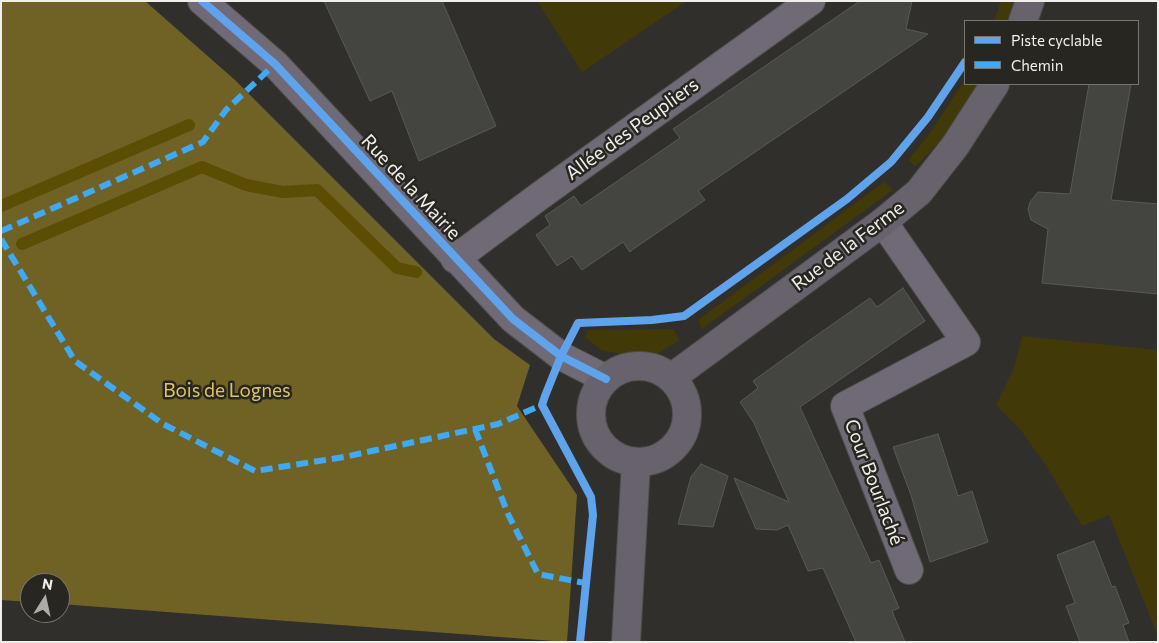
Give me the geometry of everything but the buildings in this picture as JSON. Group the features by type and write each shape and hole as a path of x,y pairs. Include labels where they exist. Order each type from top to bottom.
{"street":[{"name":"Rue de la Mairie","path":"202,1 275,64 513,319 561,356 606,379"},
{"name":"Allée des Peupliers","path":"455,259 549,189 811,1"},
{"path":"1023,20 1030,1"},
{"name":"Rue de la Ferme","path":"671,378 883,222 919,192 949,154 993,85"},
{"name":"Cour Bourlaché","path":"883,222 966,342 845,406 908,570"},
{"path":"638,366 656,369 671,378 680,390 686,404 687,418 683,432 676,445 664,456 636,463 620,459 606,450 596,437 591,423 591,406 596,391 606,379 621,370 638,366"},
{"path":"626,642 636,463"}],"shaded area":[{"path":"537,1 687,1 582,72"},
{"path":"1001,1 1015,1 1007,20 994,20"},
{"path":"964,82 964,85 976,85 964,108 938,144 916,166 908,161 930,133"},
{"path":"884,182 893,190 702,329 698,320"},
{"path":"674,329 679,341 657,354 622,354 601,350 585,337 588,330"},
{"path":"1022,336 1158,350 1158,636 1109,515 1082,526 1047,467 1020,429 996,405 1014,368"}],"green space":[{"name":"Bois de Lognes","path":"1,1 145,1 235,80 494,339 530,365 517,406 577,495 567,642 70,605 70,573 20,573 20,601 1,600"}],"waterway":[{"path":"1,206 189,125"},
{"path":"22,244 202,167 246,185 283,192 317,190 397,268 416,272"}],"marked path":[{"path":"1,231 203,142 226,110 275,64"},
{"path":"1,239 75,361 163,424 255,471 344,457 498,424 542,405"},
{"path":"475,429 508,514 538,574 585,583"}],"cycle path":[{"path":"202,1 275,64 513,319 561,356 606,379"},
{"path":"580,642 593,515 591,497 542,405 561,356 578,323 652,320 684,316 847,199 891,162 928,117 964,63"}]}
